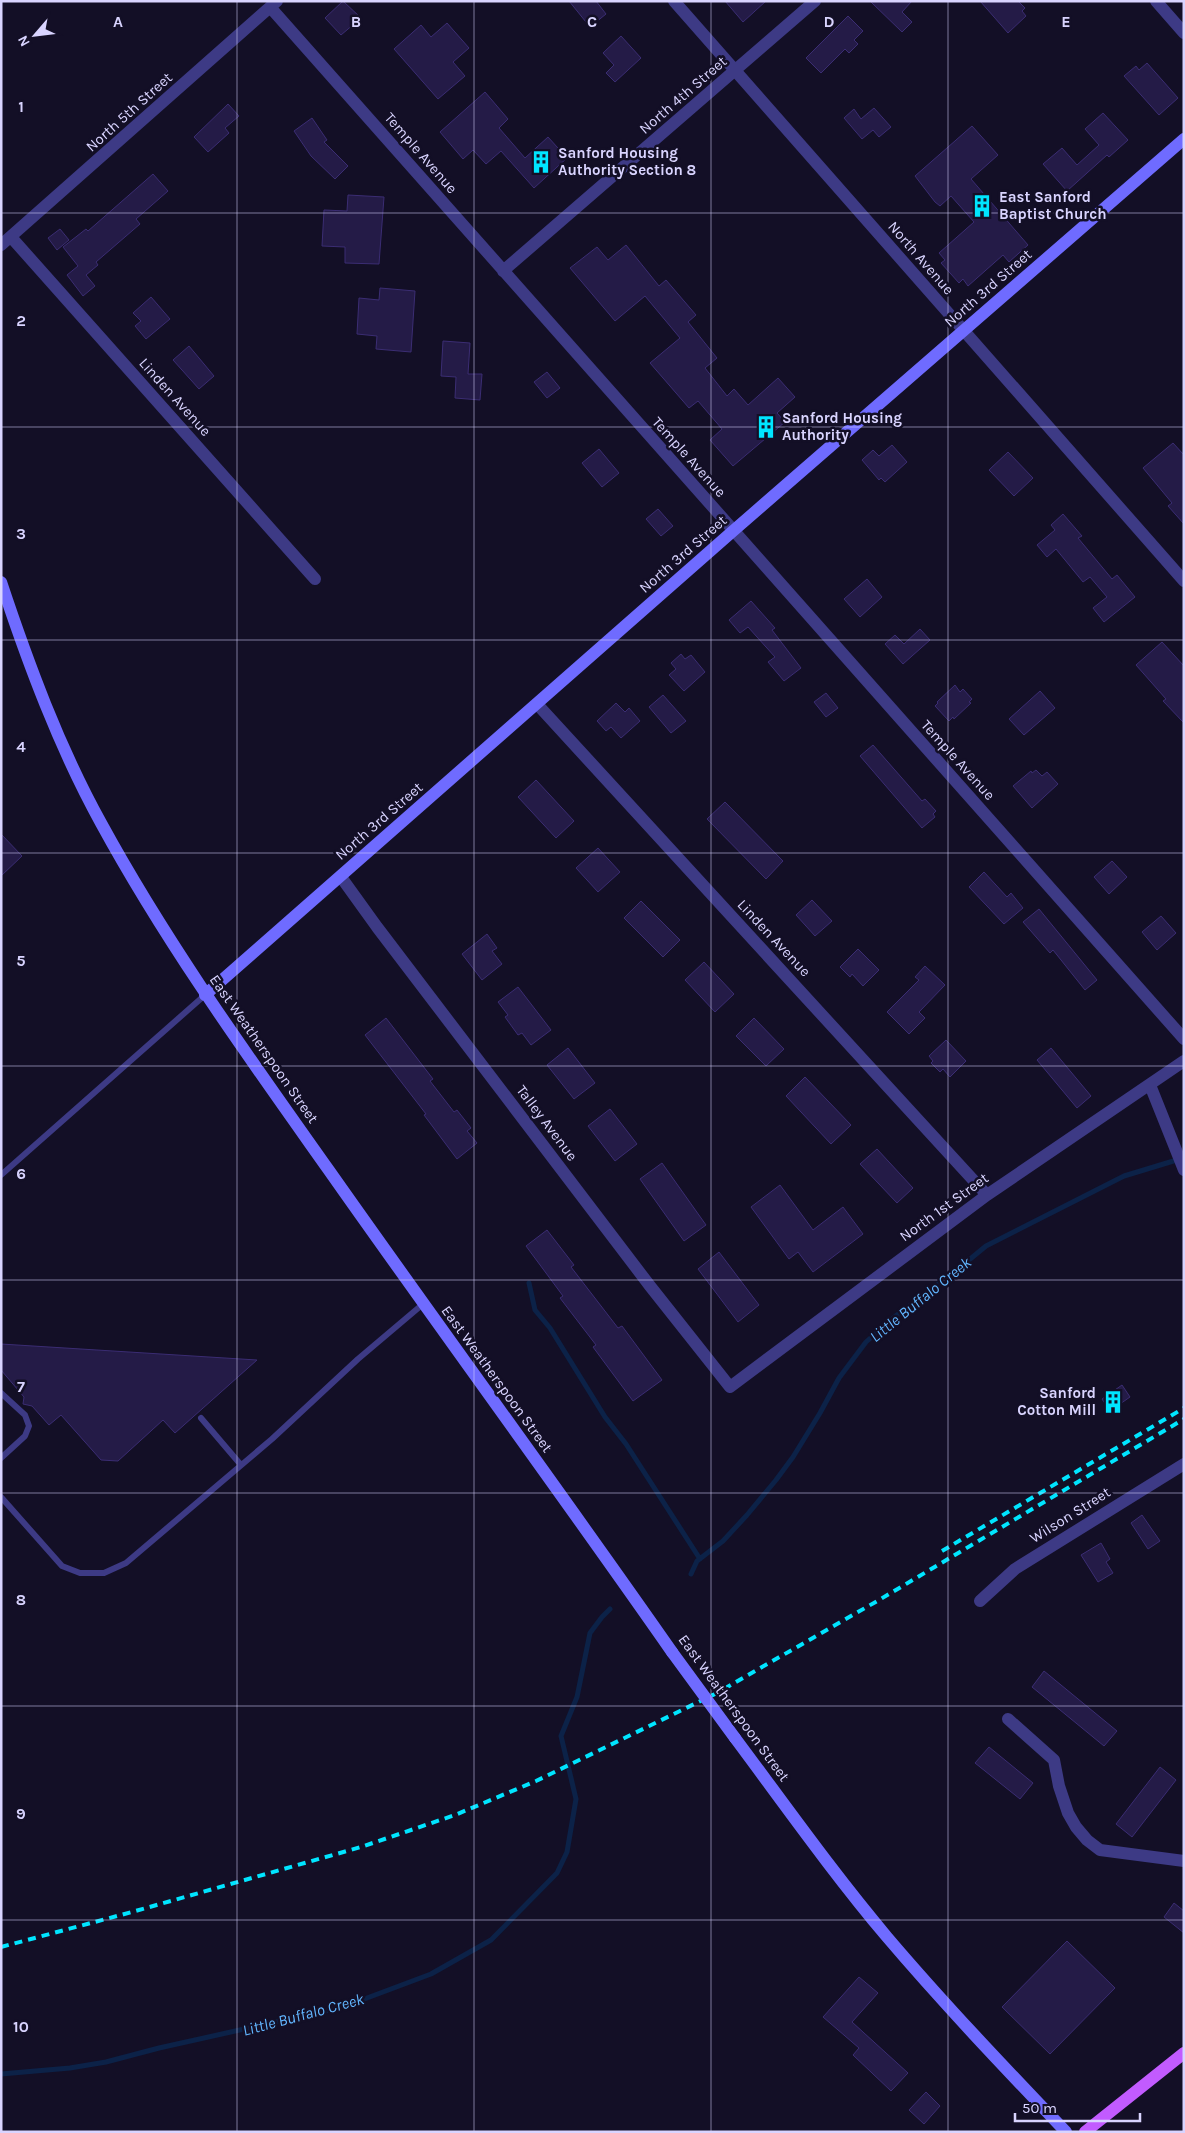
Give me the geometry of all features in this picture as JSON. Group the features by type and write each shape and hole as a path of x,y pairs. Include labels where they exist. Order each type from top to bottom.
{"main road":[{"path":"1085,2132 1184,2054"}],"street":[{"name":"North Avenue","path":"674,1 1184,581"},
{"name":"North 4th Street","path":"503,271 815,1"},
{"path":"1156,1 1184,33"},
{"name":"North 5th Street","path":"6,241 274,4"},
{"name":"Temple Avenue","path":"274,4 503,271 1184,1039"},
{"name":"North 3rd Street","path":"205,995 733,531 1184,139"},
{"name":"Linden Avenue","path":"6,241 315,579"},
{"name":"East Weatherspoon Street","path":"1,582 34,678 100,821 164,930 205,995 423,1304 569,1504 672,1652 848,1888 887,1937 977,2038 1066,2132"},
{"name":"Linden Avenue","path":"536,704 987,1195"},
{"name":"Talley Avenue","path":"341,877 644,1278 730,1387"},
{"name":"North 1st Street","path":"730,1387 987,1195 1184,1062"},
{"path":"1150,1085 1184,1169"},
{"name":"Wilson Street","path":"980,1601 1015,1569 1184,1464"},
{"path":"1008,1719 1054,1760 1059,1786 1068,1812 1076,1828 1087,1840 1100,1850 1184,1861"}],"lane":[{"path":"1,1175 205,995"},
{"path":"1,1497 62,1566 80,1573 104,1573 126,1563 272,1438 358,1359 423,1304"},
{"path":"1,1393 25,1415 29,1426 25,1436 1,1458"},
{"path":"201,1418 241,1465"}],"building":[{"path":"343,1 361,18 341,35 325,18"},
{"path":"569,1 596,1 606,14 590,27"},
{"path":"725,1 766,1 743,22"},
{"path":"870,1 912,1 902,12 912,22 902,32"},
{"path":"980,1 1018,1 1025,8 1022,11 1026,16 1008,33"},
{"path":"848,16 863,31 854,40 858,44 849,53 845,49 821,73 806,58"},
{"path":"447,23 469,48 453,62 465,76 438,99 394,49 421,25 431,37"},
{"path":"621,36 641,58 615,82 606,73 614,65 603,53"},
{"path":"1147,63 1178,98 1159,115 1124,76 1136,66 1139,70"},
{"path":"485,92 508,119 499,128 525,158 548,137 567,158 534,188 501,151 486,164 473,150 463,159 440,132"},
{"path":"228,104 239,116 225,128 229,133 208,152 194,137"},
{"path":"874,108 891,127 879,137 873,130 862,139 844,118 854,109 861,119"},
{"path":"1103,113 1128,140 1109,157 1107,155 1067,191 1043,164 1062,148 1077,165 1099,145 1085,129"},
{"path":"312,118 327,140 324,142 348,166 335,179 311,156 294,131"},
{"name":"East Sanford Baptist Church","path":"972,126 998,155 971,179 1028,245 1009,262 1003,255 968,286 963,279 959,283 941,263 945,260 939,253 974,222 951,196 940,206 915,176"},
{"path":"153,174 168,191 136,219 140,224 96,262 98,265 86,275 95,286 83,296 67,275 78,266 63,247 86,229 88,231"},
{"path":"348,195 384,197 379,264 345,263 345,247 322,246 324,210 347,211"},
{"path":"60,229 69,240 57,250 48,238"},
{"path":"626,245 659,286 666,280 696,315 688,322 717,358 705,368 727,396 734,389 748,405 778,378 795,397 777,413 785,422 733,466 710,440 722,429 698,401 689,408 650,363 680,338 645,296 615,321 570,268 597,247 608,260"},
{"path":"380,288 415,291 411,352 376,349 377,336 357,334 359,298 379,300"},
{"path":"151,297 170,319 146,339 135,326 141,321 133,313"},
{"path":"443,341 470,343 468,374 482,374 480,400 455,398 456,377 441,376"},
{"path":"189,346 214,376 199,389 173,360"},
{"path":"547,372 560,388 547,398 534,382"},
{"path":"1173,443 1184,455 1184,524 1168,506 1172,503 1143,468"},
{"path":"892,445 907,462 885,482 881,478 879,480 862,460 873,450 879,456"},
{"path":"599,449 619,473 602,487 582,463"},
{"path":"1008,452 1033,478 1014,496 989,470"},
{"path":"658,509 673,526 661,536 646,519"},
{"path":"1063,514 1082,536 1078,538 1112,579 1117,575 1135,597 1104,622 1093,608 1107,597 1090,577 1083,582 1056,549 1047,557 1037,545 1055,530 1051,525"},
{"path":"867,579 882,597 860,617 844,599"},
{"path":"751,601 775,628 772,630 801,668 784,681 768,662 775,657 748,627 740,633 729,620"},
{"path":"920,629 930,640 903,664 885,644 895,635 904,644"},
{"path":"1162,642 1184,666 1184,723 1163,701 1166,699 1136,665"},
{"path":"681,654 685,659 691,655 705,672 684,691 669,675 676,669 671,663"},
{"path":"955,685 960,692 963,689 972,699 969,702 971,703 954,719 953,717 949,721 935,706"},
{"path":"1040,691 1055,708 1024,735 1009,719"},
{"path":"826,693 838,708 826,717 814,702"},
{"path":"663,695 686,721 671,733 649,707"},
{"path":"616,703 625,712 629,708 640,721 621,738 611,727 606,731 597,721"},
{"path":"873,745 922,801 925,799 936,811 933,814 935,817 922,828 860,756"},
{"path":"1036,770 1042,776 1047,772 1058,784 1032,808 1013,786 1031,771 1032,773"},
{"path":"536,780 574,821 556,838 518,797"},
{"path":"725,802 783,861 766,879 707,819"},
{"path":"1,834 22,856 1,876"},
{"path":"598,848 620,872 598,892 576,868"},
{"path":"1112,861 1127,877 1109,894 1094,877"},
{"path":"984,872 1007,897 1011,893 1023,908 1004,924 969,887"},
{"path":"812,900 832,921 815,936 796,915"},
{"path":"641,901 680,940 663,957 624,918"},
{"path":"1039,909 1097,980 1085,990 1053,950 1050,953 1023,922"},
{"path":"1161,916 1176,933 1157,950 1142,932"},
{"path":"487,934 497,948 492,951 502,964 482,980 462,954"},
{"path":"858,949 879,970 863,986 852,974 850,977 840,967"},
{"path":"704,962 734,994 715,1012 685,980"},
{"path":"925,966 945,985 919,1012 925,1018 909,1034 887,1012 919,980 915,977"},
{"path":"518,987 551,1030 531,1045 522,1033 518,1035 505,1017 508,1015 498,1002"},
{"path":"386,1018 433,1079 430,1081 454,1112 457,1110 471,1128 467,1131 477,1143 457,1159 424,1115 426,1114 365,1035"},
{"path":"754,1018 784,1049 766,1066 736,1036"},
{"path":"946,1040 966,1061 950,1077 943,1069 940,1072 931,1063 933,1061 929,1056"},
{"path":"568,1048 595,1083 574,1099 547,1065"},
{"path":"1051,1048 1091,1096 1077,1108 1037,1060"},
{"path":"805,1077 851,1125 831,1144 786,1096"},
{"path":"610,1109 637,1144 615,1161 588,1126"},
{"path":"877,1149 913,1188 897,1203 860,1164"},
{"path":"662,1163 706,1225 684,1241 640,1179"},
{"path":"780,1185 813,1230 843,1207 863,1234 813,1272 798,1252 789,1259 751,1207"},
{"path":"547,1230 574,1265 571,1267 618,1328 622,1326 662,1380 633,1401 593,1347 596,1345 560,1298 563,1296 526,1246"},
{"path":"719,1252 759,1305 738,1322 698,1269"},
{"path":"1,1344 257,1360 175,1433 163,1420 118,1461 101,1460 61,1415 49,1425 32,1406 23,1404 24,1397 1,1370"},
{"name":"Sanford Cotton Mill","path":"1122,1385 1130,1397 1110,1411 1102,1399"},
{"path":"1142,1515 1160,1541 1148,1549 1131,1523"},
{"path":"1101,1543 1110,1559 1106,1562 1113,1573 1098,1582 1081,1555"},
{"path":"1044,1671 1117,1731 1104,1746 1032,1687"},
{"path":"989,1747 1033,1783 1020,1799 975,1763"},
{"path":"1160,1767 1176,1780 1132,1837 1116,1824"},
{"path":"1174,1903 1184,1911 1184,1933 1164,1917"},
{"path":"1067,1941 1115,1988 1050,2054 1002,2007"},
{"path":"859,1977 878,1993 852,2022 908,2073 891,2091 853,2055 859,2048 823,2017"},
{"path":"926,2092 940,2106 924,2124 909,2110"}],"waterway":[{"name":"Little Buffalo Creek","path":"691,1574 697,1561 723,1541 776,1480 793,1457 839,1378 866,1342 893,1318 986,1246 1124,1176 1180,1159"},
{"path":"529,1283 535,1310 550,1328 605,1417 626,1444 700,1559"},
{"name":"Little Buffalo Creek","path":"1,2074 70,2068 106,2062 159,2048 343,2007 431,1974 491,1940 557,1873 567,1852 576,1799 561,1736 577,1697 590,1633 610,1609"}],"railway":[{"path":"942,1551 1184,1408"},
{"path":"1,1947 361,1847 455,1815 536,1781 715,1694 879,1600 1184,1419"}],"place":[{"name":"Sanford Housing Authority Section 8","path":"541,162"},
{"name":"East Sanford Baptist Church","path":"982,206"},
{"name":"Sanford Housing Authority","path":"766,427"},
{"name":"Sanford Cotton Mill","path":"1113,1402"}]}
